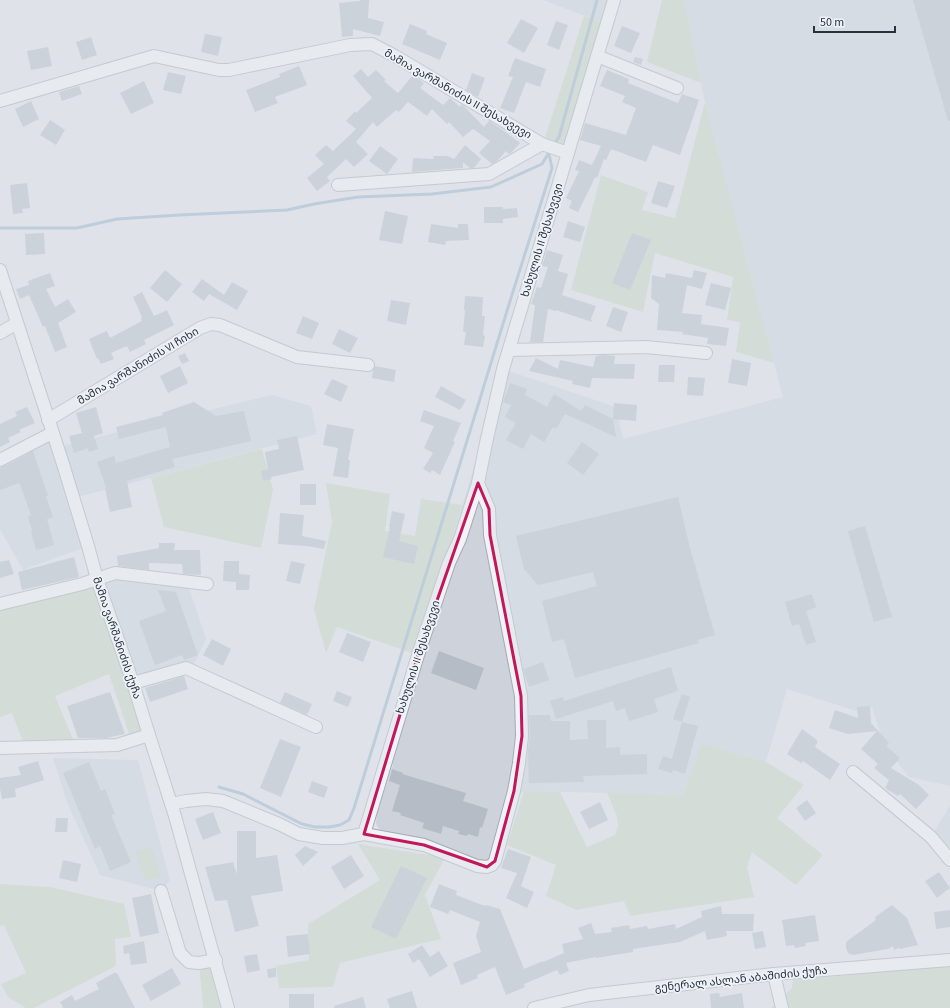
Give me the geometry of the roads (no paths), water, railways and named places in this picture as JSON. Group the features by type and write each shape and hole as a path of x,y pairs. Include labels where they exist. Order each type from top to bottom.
{"street":[{"name":"ხახულის II შესახვევი","path":"364,834 418,655 449,563 460,539 478,483 503,369 614,0"},
{"name":"მამია ვარშანიძის II შესახვევი","path":"0,101 154,56 219,70 229,70 350,45 372,44 395,56 543,144 568,153"},
{"path":"597,56 677,88"},
{"path":"338,185 489,174 543,144"},
{"name":"მამია ვარშანიძის ქუჩა","path":"0,270 75,504 97,579 133,682 171,804 216,960 228,1008"},
{"path":"0,333 17,323"},
{"name":"მამია ვარშანიძის VI ჩიხი","path":"48,420 200,328 211,324 220,325 297,357 368,365"},
{"path":"509,350 646,347 706,353"},
{"path":"0,460 52,433"},
{"path":"171,804 186,800 206,799 223,801 279,824 299,834 323,838 342,838 364,834 424,845 477,866 487,867 492,865 495,860 514,791 520,763 522,736 520,696 490,535 489,509 478,483"},
{"path":"0,604 82,584 115,573 207,584"},
{"path":"133,682 186,668 316,727"},
{"path":"0,748 116,745 149,735"},
{"path":"853,772 931,837 950,860"},
{"path":"161,891 180,953 189,962 199,963 216,960"},
{"name":"გენერალ ასლან აბაშიძის ქუჩა","path":"534,1008 589,995 774,974 950,960"},
{"path":"774,974 780,1007"}],"waterway":[{"path":"553,146 559,137 597,0"},
{"path":"0,228 77,228 117,219 287,210 358,197 432,194 491,187 542,164 548,154"},
{"path":"219,787 243,794 302,824 315,827 329,827 340,825 349,820 354,808 552,168 549,154"}]}
